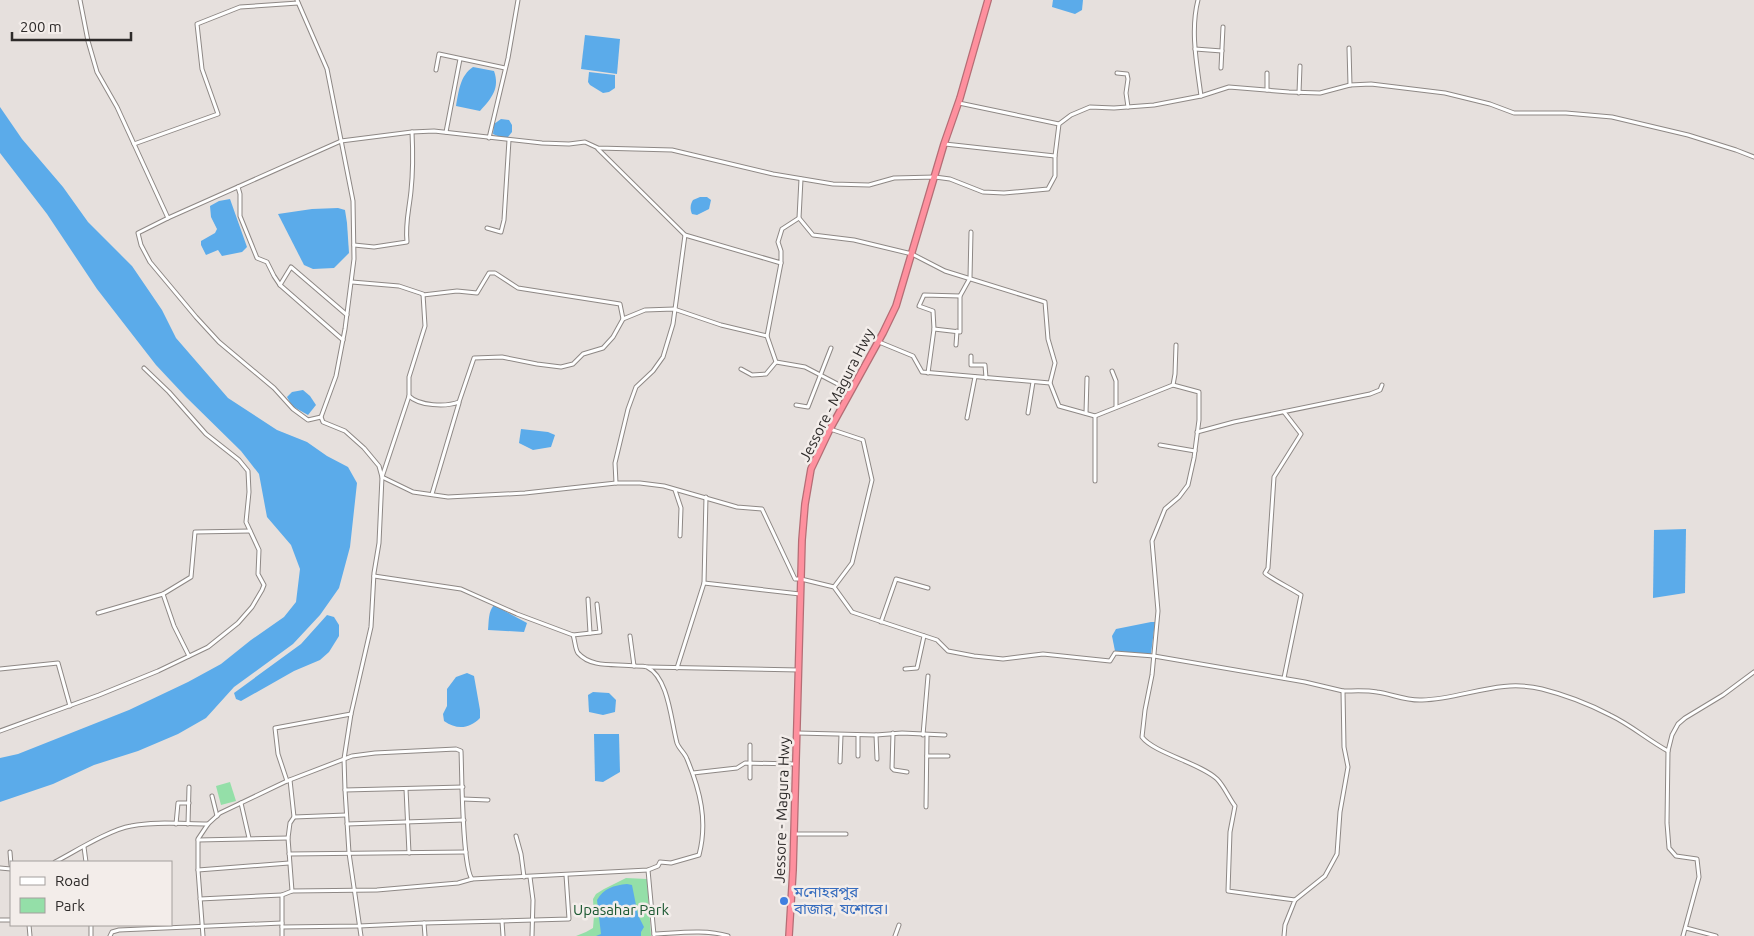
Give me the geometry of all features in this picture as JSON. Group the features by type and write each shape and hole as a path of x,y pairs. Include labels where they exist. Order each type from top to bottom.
{"highway":[{"name":"Jessore - Magura Hwy","path":"789,936 803,530 807,492 812,468 830,429 879,342 896,306 944,144 959,103 988,0"}],"street":[{"path":"80,0 88,41 97,72 117,107 168,218"},
{"path":"489,138 518,0"},
{"path":"1198,0 1195,49 1201,96"},
{"path":"134,144 218,114 202,69 196,24 240,7 298,2 327,69 353,201 354,259 352,282 336,376 321,417 323,422 345,431 364,448 379,466 382,477 413,492 448,497 525,493 640,482 675,489 737,507 762,509 795,580 801,579 834,587 852,612 937,640 948,651 1002,659 1043,654 1110,661 1115,653 1154,656 1343,690 1377,692 1400,698 1422,700 1454,696 1483,688 1514,685 1541,688 1610,714 1639,732 1648,740 1668,750"},
{"path":"1221,68 1223,27"},
{"path":"1349,48 1350,85"},
{"path":"1195,49 1222,51"},
{"path":"436,70 439,54 505,68"},
{"path":"446,132 460,58"},
{"path":"1300,66 1300,92"},
{"path":"1117,73 1127,74 1126,93 1128,107"},
{"path":"1267,74 1267,90"},
{"path":"598,148 672,150 764,172 833,184 869,185 894,178 935,177 950,179 983,192 1004,193 1048,189 1055,176 1055,156 1060,124 1071,115 1090,107 1154,105 1201,96 1229,87 1320,93 1350,85 1371,84 1445,93 1490,104 1514,113 1566,113 1612,117 1696,138 1754,157"},
{"path":"959,103 1060,124"},
{"path":"354,245 374,247 408,242 405,227 411,191 412,132"},
{"path":"321,417 308,420 220,342 150,262 141,245 138,233 342,141 412,132 446,132 509,140 570,144 585,142 598,148 685,235 781,263"},
{"path":"487,228 501,232 504,220 509,140"},
{"path":"944,144 1055,156"},
{"path":"802,179 799,218 814,235 854,240 912,254 945,270 1045,302 1048,339 1055,363 1050,384 1059,406 1095,416 1172,384 1199,392 1198,432 1188,485 1165,509 1152,541 1158,611 1154,656 1142,737 1146,743 1186,761 1218,779 1235,806 1230,832 1228,891 1295,900"},
{"path":"238,187 240,194 240,216 257,258 267,262 280,285 343,340"},
{"path":"776,362 767,336 781,263 781,251 778,242 782,229 799,218"},
{"path":"934,329 960,332 960,296 970,278 971,232"},
{"path":"616,483 615,463 628,409 636,386 653,371 663,357 673,324 685,235"},
{"path":"280,285 291,267 347,315"},
{"path":"352,282 399,286 423,295 457,290 476,293 489,273 495,272 518,288 620,304 623,319"},
{"path":"361,936 353,890 346,824 344,759 351,714 371,627 374,576 379,543 382,477 409,396 410,377 425,326 423,295"},
{"path":"928,373 934,329 933,311 919,306 924,295 960,296"},
{"path":"432,494 474,358 502,357 536,364 561,366 573,364 583,354 603,348 613,337 623,319 645,310 674,309 721,325 767,336"},
{"path":"956,345 957,331"},
{"path":"879,342 913,356 922,372 1050,384"},
{"path":"1172,384 1175,374 1176,345"},
{"path":"796,405 808,407 831,348"},
{"path":"971,356 971,364 985,365 986,378"},
{"path":"740,369 752,375 766,374 776,362"},
{"path":"776,362 805,367 852,392"},
{"path":"0,732 158,671 208,647 238,623 252,607 264,585 258,574 259,550 246,522 249,492 248,471 240,460 206,434 169,392 144,368"},
{"path":"1112,371 1116,381 1116,407"},
{"path":"967,418 976,377"},
{"path":"1086,413 1087,378"},
{"path":"1028,413 1033,382"},
{"path":"1198,432 1234,422 1370,394 1380,390 1382,385"},
{"path":"409,396 413,400 433,405 450,406 459,402"},
{"path":"1284,412 1301,434 1274,477 1268,568 1265,573 1301,595 1284,678"},
{"path":"1095,416 1095,481"},
{"path":"830,429 863,440 872,480 852,563 834,587"},
{"path":"1160,445 1195,451"},
{"path":"675,489 681,508 680,536"},
{"path":"677,668 704,583 706,497"},
{"path":"98,613 164,594 191,577 195,532 250,531"},
{"path":"374,576 461,589 517,614 573,635 600,632 597,604"},
{"path":"881,622 896,579 928,588"},
{"path":"704,583 801,594"},
{"path":"164,594 174,626 189,656"},
{"path":"588,598 590,633"},
{"path":"573,635 577,652 589,662 607,665 799,670"},
{"path":"630,636 634,666"},
{"path":"906,668 917,668 924,636"},
{"path":"0,669 58,663 70,706"},
{"path":"200,899 282,896 292,891 377,890 458,883 472,879 648,870 658,866 660,862 672,863 699,855 704,820 699,790 686,756 678,745 662,682 647,667"},
{"path":"1682,936 1686,928 1699,877 1697,859 1676,856 1669,848 1668,750 1672,735 1678,724 1723,696 1754,672"},
{"path":"926,807 927,756 925,735 928,676"},
{"path":"1284,936 1284,925 1295,900 1325,876 1337,854 1340,812 1348,768 1344,747 1343,690"},
{"path":"292,891 288,838 290,823 294,817 289,781 278,754 275,728 351,714"},
{"path":"797,733 946,735"},
{"path":"893,733 892,768 907,772"},
{"path":"840,762 841,735"},
{"path":"858,735 858,756"},
{"path":"876,735 877,760"},
{"path":"750,745 750,778"},
{"path":"203,936 198,870 198,840 208,824 217,816 241,803 289,781 352,756 456,749 461,751 466,852 469,875 472,879"},
{"path":"927,756 948,756"},
{"path":"693,773 737,768 745,763 796,764"},
{"path":"188,824 189,787"},
{"path":"345,790 463,787"},
{"path":"406,789 410,854"},
{"path":"212,796 217,816"},
{"path":"175,798 178,803 176,824"},
{"path":"463,799 488,800"},
{"path":"178,803 189,803"},
{"path":"241,803 249,838"},
{"path":"294,817 346,815"},
{"path":"346,824 464,820"},
{"path":"57,861 130,826 208,824"},
{"path":"794,834 846,834"},
{"path":"516,836 524,877"},
{"path":"198,840 288,838"},
{"path":"84,847 86,861"},
{"path":"10,852 11,861"},
{"path":"289,854 466,852"},
{"path":"198,870 290,863"},
{"path":"648,870 654,935 684,932 728,936"},
{"path":"110,936 115,930 151,927 359,926 569,919 566,875"},
{"path":"530,877 533,900 532,936"},
{"path":"282,896 282,936"},
{"path":"502,921 502,936"},
{"path":"424,923 425,936"},
{"path":"895,936 899,925"},
{"path":"1686,928 1716,936"}],"green space":[{"path":"230,782 236,801 221,805 216,786"},
{"name":"Upasahar Park","path":"626,878 647,879 651,936 576,936 593,928 593,899 596,894"}],"water":[{"path":"1053,0 1083,0 1082,10 1075,14 1052,7"},
{"path":"585,35 620,39 617,74 581,69"},
{"path":"473,67 494,71 496,77 494,92 480,111 456,106 463,79"},
{"path":"589,72 615,75 615,88 603,93 590,85 588,82"},
{"path":"0,107 22,139 63,187 88,222 132,266 162,310 176,338 228,398 277,430 307,442 327,456 348,467 357,483 350,547 339,588 320,615 293,644 234,687 206,718 178,734 138,751 94,765 53,784 0,802 0,758 18,754 129,710 221,664 284,617 296,602 300,569 291,545 267,517 259,474 241,451 156,365 97,289 47,214 0,153"},
{"path":"501,119 509,120 512,125 512,132 508,137 500,137 493,134 494,124"},
{"path":"700,197 707,197 711,200 709,209 697,215 692,214 692,202"},
{"path":"230,199 247,247 242,252 222,256 218,250 206,255 201,241 215,233 217,229 211,217 210,206 219,201"},
{"path":"338,208 345,210 349,253 334,268 313,269 304,265 278,214 312,209"},
{"path":"303,390 316,405 308,415 292,406 287,397 292,392"},
{"path":"521,429 548,432 555,435 551,447 533,450 519,443"},
{"path":"1686,529 1685,593 1653,598 1654,530"},
{"path":"494,605 527,623 524,632 488,630 490,614"},
{"path":"327,615 334,617 339,625 339,636 329,652 320,660 294,671 241,701 236,699 234,693 301,644"},
{"path":"1155,622 1151,654 1115,651 1112,636 1116,629"},
{"path":"467,673 474,676 480,718 472,724 458,727 444,721 443,714 447,706 447,689 456,677"},
{"path":"593,692 609,693 616,700 615,712 603,715 589,712 588,695"},
{"path":"594,734 619,734 620,772 603,782 595,781"},
{"name":"Upasahar Park","path":"627,884 632,885 638,915 644,927 641,936 596,936 601,934 597,900 609,888"}],"place":[{"name":"ম‌ন‌োহরপুর বাজার, যশ‌োরে।","path":"784,901"}]}
